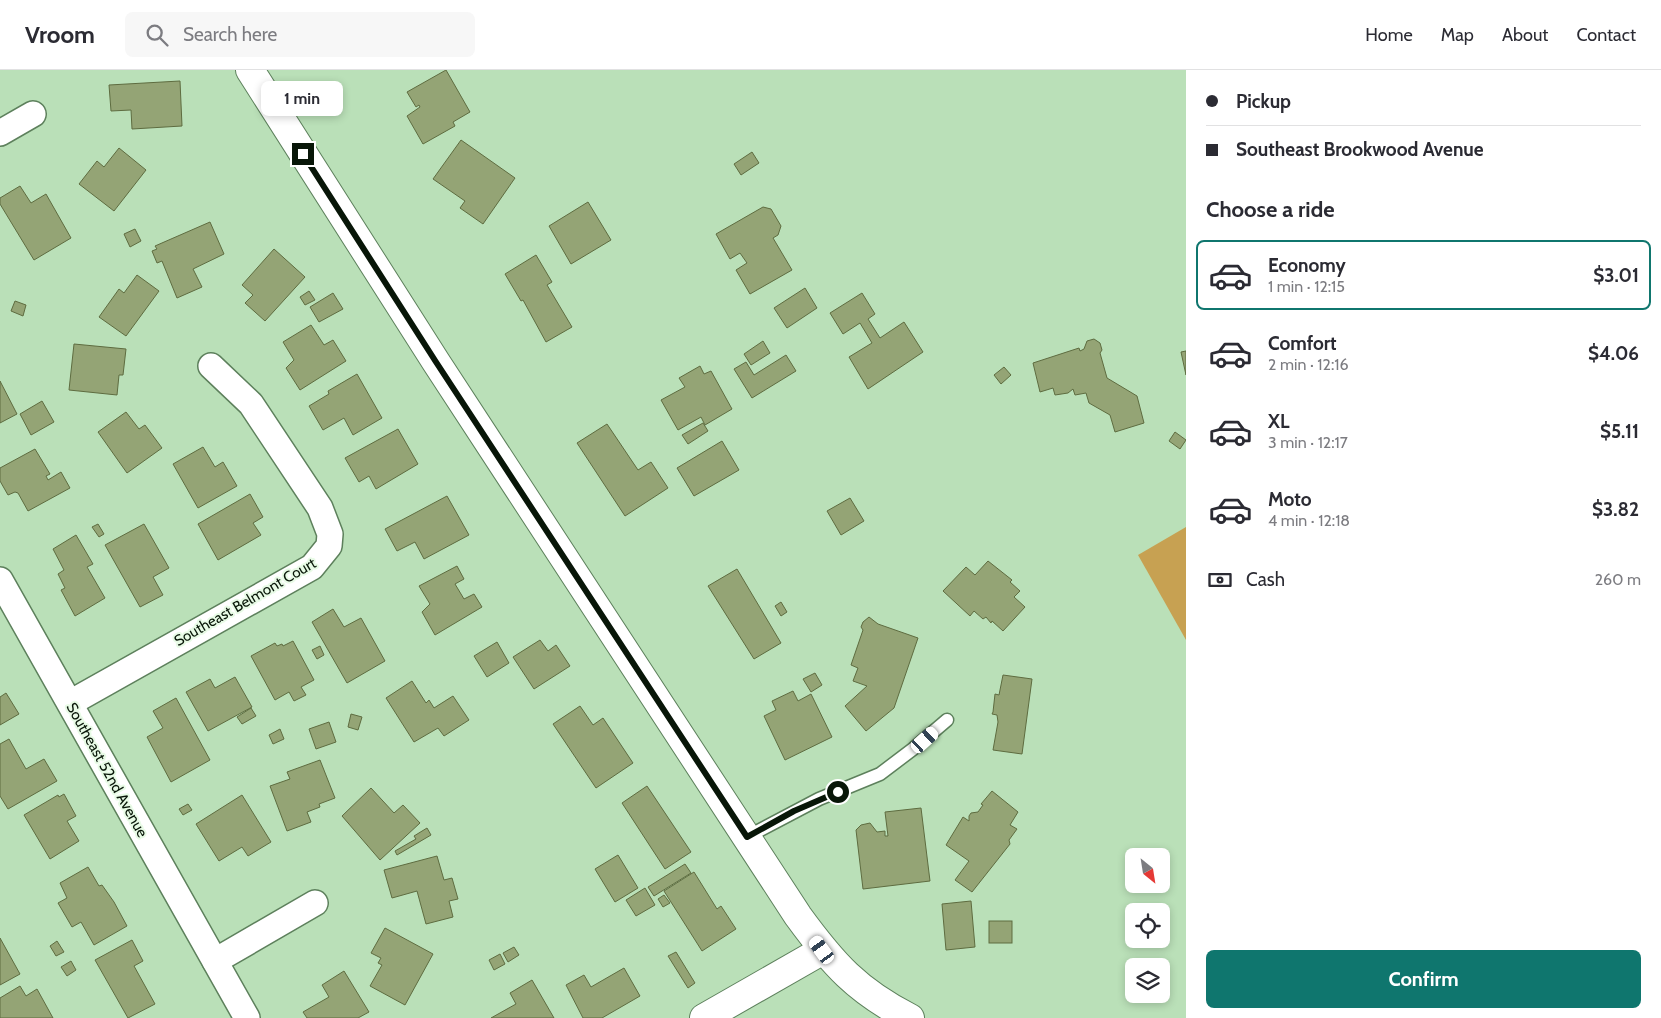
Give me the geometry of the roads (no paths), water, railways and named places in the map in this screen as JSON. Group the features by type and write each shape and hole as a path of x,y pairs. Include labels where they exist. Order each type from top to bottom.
{"main road":[{"path":"250,70 436,362 822,950 855,984 874,998 910,1018"},
{"path":"704,1018 822,950"}],"street":[{"path":"0,133 33,114"},
{"name":"Southeast Belmont Court","path":"70,703 312,566 330,546 330,534 315,500 251,404 211,366"},
{"name":"Southeast 52nd Avenue","path":"0,580 247,1018"},
{"path":"214,961 315,903"}],"lane":[{"path":"747,837 811,803 880,774 947,720"}]}
